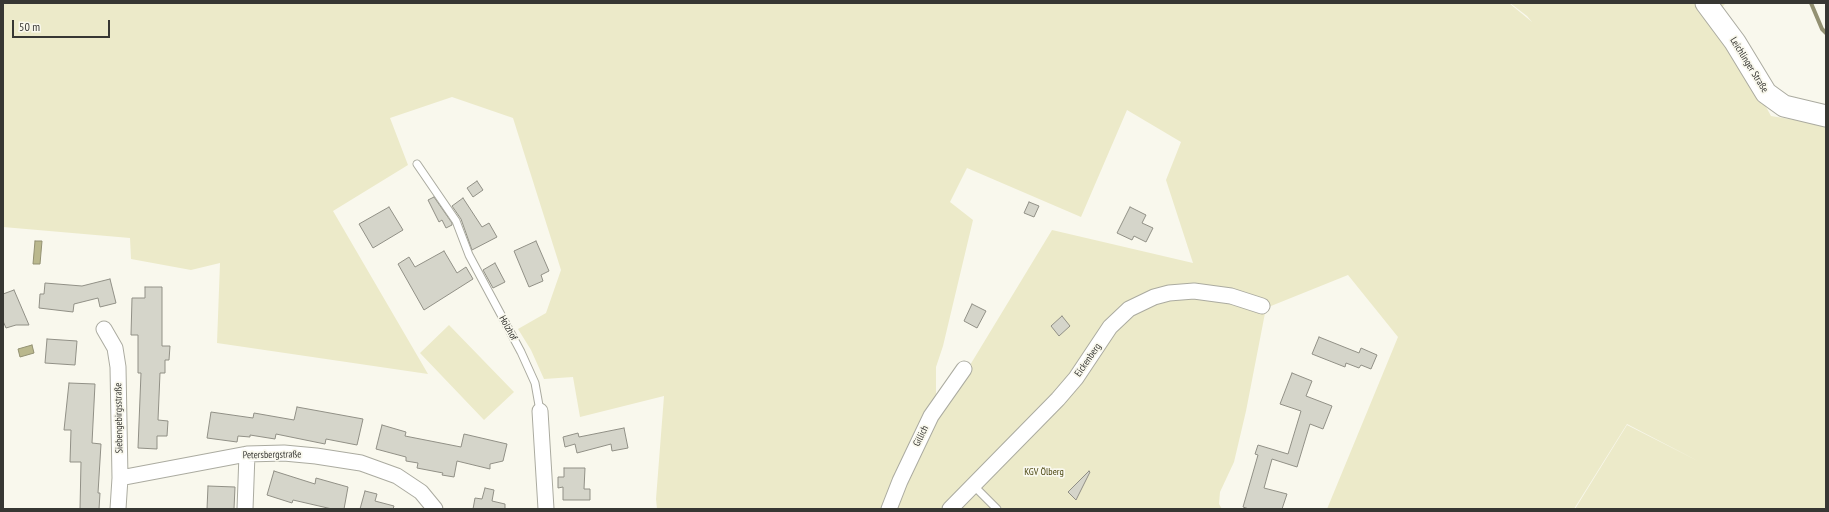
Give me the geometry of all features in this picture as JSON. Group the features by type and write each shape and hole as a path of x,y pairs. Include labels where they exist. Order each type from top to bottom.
{"main road":[{"name":"Leichlinger Straße","path":"1706,3 1735,42 1766,93 1784,106 1826,116"}],"street":[{"name":"Eickenberg","path":"950,509 1058,399 1076,378 1110,327 1129,309 1154,297 1169,293 1194,290 1231,296 1262,306"},
{"name":"Siebengebirgsstraße","path":"104,329 115,348 118,367 120,478 118,509"},
{"name":"Gillich","path":"888,509 931,416 964,369"},
{"name":"Holzhof","path":"540,411 546,509"},
{"name":"Petersbergstraße","path":"120,478 246,454 301,454 361,463 397,476 421,492 435,509"},
{"path":"245,509 246,454"}],"lane":[{"name":"Holzhof","path":"417,164 456,221 469,255 521,352 535,383 540,411"},
{"path":"973,485 996,509"}],"green space":[{"name":"KGV Ölberg","path":"3,3 1509,3 1532,22 1527,16 1510,3 1726,3 1710,20 1755,87 1771,116 1826,125 1826,509 1575,509 1627,425 1698,461 1627,424 1574,509 1327,509 1398,337 1348,275 1266,308 1246,411 1234,462 1220,492 1219,504 1222,509 657,509 656,499 664,396 580,417 573,377 544,379 531,350 518,329 546,313 561,270 513,118 452,97 390,118 408,165 333,211 428,374 217,343 220,263 191,270 131,259 130,238 3,227","holes":["1127,110 1181,142 1166,180 1193,263 1052,230 964,375 936,409 936,367 943,346 973,220 950,202 967,168 1081,217"]},
{"path":"449,325 514,392 484,420 420,353"}],"shaded area":[{"path":"35,241 42,241 40,264 33,264"},
{"path":"32,345 34,353 20,357 18,349"}],"building":[{"path":"477,181 483,190 473,197 467,188"},
{"path":"434,197 452,225 446,228 442,220 439,222 428,200"},
{"path":"463,198 482,227 489,223 497,237 472,250 461,219 452,206"},
{"path":"1029,202 1039,206 1034,217 1024,213"},
{"path":"389,207 403,230 373,248 359,224"},
{"path":"1130,207 1146,215 1142,223 1153,228 1146,242 1134,236 1132,240 1117,233"},
{"path":"536,241 549,271 541,275 543,281 529,287 514,251"},
{"path":"444,251 457,273 466,267 473,279 424,310 398,264 409,257 415,267"},
{"path":"495,263 505,282 493,288 483,270"},
{"path":"110,279 116,303 100,307 98,298 74,304 73,312 39,308 40,294 44,294 45,283 82,286"},
{"path":"145,287 162,287 162,346 170,346 169,360 165,360 165,373 160,373 158,420 168,421 167,436 157,436 157,449 138,448 141,373 138,373 138,335 131,335 132,298 145,298"},
{"path":"14,290 29,325 16,325 6,328 3,321 3,294"},
{"path":"972,304 986,311 977,328 964,321"},
{"path":"1062,316 1070,326 1059,336 1051,326"},
{"path":"1319,337 1359,353 1361,348 1377,355 1371,369 1361,365 1359,368 1346,363 1345,367 1312,354"},
{"path":"47,339 77,341 75,365 45,363"},
{"path":"1292,373 1312,381 1306,396 1332,406 1323,429 1310,424 1297,467 1272,459 1264,488 1287,494 1282,509 1249,509 1243,507 1258,455 1255,454 1258,445 1288,454 1301,411 1280,404"},
{"path":"69,383 95,384 92,443 101,444 98,493 100,493 99,509 80,509 81,462 70,462 71,430 64,430"},
{"path":"297,407 363,419 357,445 326,439 325,444 276,434 275,439 250,435 250,437 238,436 237,442 207,438 211,412 253,418 254,413 294,420"},
{"path":"382,425 406,432 405,436 461,447 464,434 507,444 503,461 490,464 490,469 457,461 454,477 442,475 443,473 417,468 418,463 406,461 406,457 376,449"},
{"path":"624,428 628,448 612,451 611,444 577,453 575,444 565,447 563,437 578,433 579,437"},
{"path":"564,468 585,468 584,489 590,489 590,500 563,500 563,487 558,488 558,477 564,477"},
{"path":"274,471 315,484 316,478 348,487 344,509 332,509 293,500 292,503 267,495"},
{"path":"1089,471 1090,472 1076,500 1068,492"},
{"path":"208,486 235,487 234,509 207,509"},
{"path":"485,488 494,490 492,501 505,504 505,509 473,509 475,498 482,499"},
{"path":"365,491 377,494 375,501 394,506 393,509 360,509"}],"waterway":[{"path":"1811,3 1822,29 1826,33"}]}
